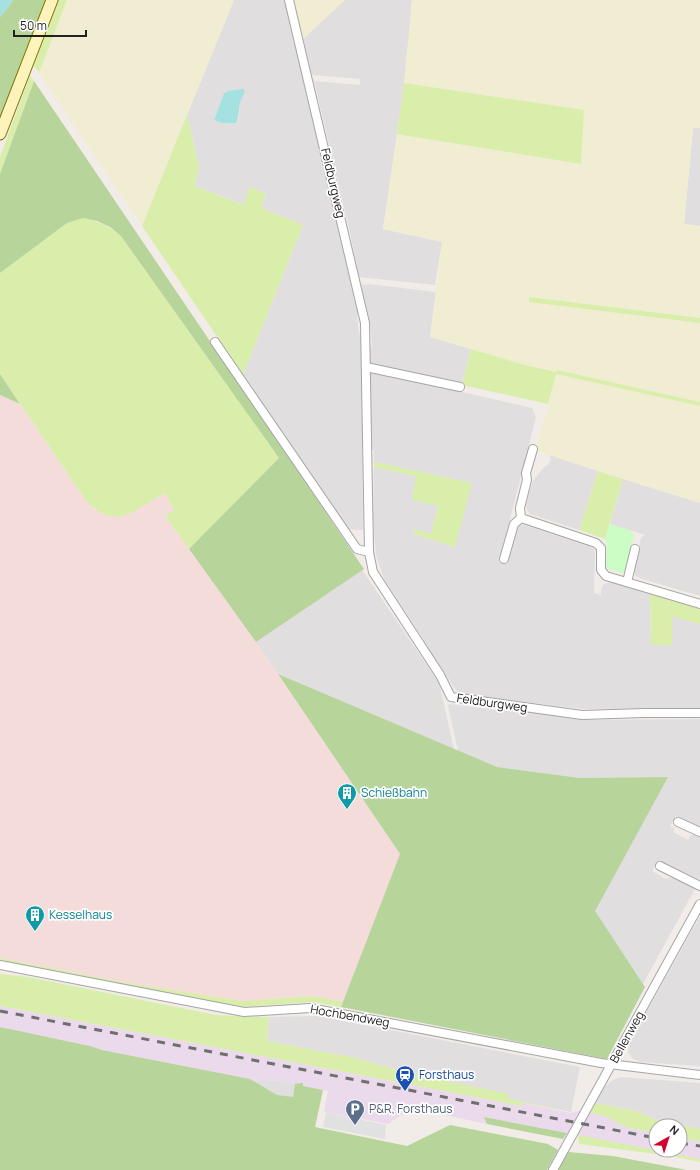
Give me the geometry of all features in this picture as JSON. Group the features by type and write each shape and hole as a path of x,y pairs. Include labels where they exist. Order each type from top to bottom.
{"street":[{"path":"0,134 52,0"},
{"name":"Feldburgweg","path":"289,0 366,322 369,552 373,572 440,675 451,697 582,715 700,713"},
{"path":"215,342 357,549 369,552"},
{"path":"366,367 460,387"},
{"path":"521,518 520,508 527,480 526,472 533,449"},
{"path":"504,559 514,524 521,518"},
{"path":"521,518 596,543 602,548 602,570 606,576 700,604"},
{"path":"627,582 635,549"},
{"path":"678,822 700,832"},
{"path":"660,866 700,886"},
{"name":"Bellenweg","path":"553,1170 700,904"},
{"name":"Hochbendweg","path":"0,966 244,1012 310,1008 611,1065 700,1075"}],"shaded area":[{"path":"67,0 234,0 142,226 39,73"},
{"path":"234,0 285,0 349,266 347,267 352,289 354,289 359,314 357,315 359,334 361,332 363,530 346,529 243,375 303,225 261,208 266,194 250,187 244,205 195,186 199,167 187,115","holes":["228,91 237,91 245,94 240,101 239,118 236,123 230,124 217,122 214,120 224,93"]},
{"path":"294,0 345,0 303,39"},
{"path":"345,0 412,0 407,66 383,229 442,242 435,285 359,277 314,81 360,85 360,79 312,75 303,39"},
{"path":"412,0 700,0 700,128 693,128 684,224 700,226 700,318 530,297 529,301 700,323 700,402 557,370 556,372 525,365 430,337 442,242 383,229 397,134 580,164 584,110 404,83"},
{"path":"693,127 700,128 700,226 684,224"},
{"path":"369,284 436,292 430,337 471,349 462,385 370,364 370,347 372,347 371,331 361,285"},
{"path":"373,371 532,408 536,417 499,562 507,564 516,530 520,525 525,525 593,548 595,552 594,593 601,595 601,589 604,584 611,582 650,594 651,645 672,615 700,624 700,708 584,709 459,694 422,641 424,640 384,579 376,555 373,521 374,467 416,476 438,506 431,535 414,529 414,534 455,547 471,483 374,462 374,450 371,449 370,373"},
{"path":"556,374 700,406 700,503 536,451"},
{"path":"0,395 20,404 86,501 95,510 132,512 165,493 175,510 165,516 256,642 400,854 343,1002 312,996 242,1001 122,982 0,958"},
{"path":"549,455 598,471 579,530 530,514 527,510 526,505 533,481 544,467 549,464 551,458"},
{"path":"623,479 700,503 700,596 639,578 635,575 634,570 641,538 645,535 610,524"},
{"path":"362,570 439,683 454,749 278,674 256,642"},
{"path":"449,704 584,720 700,719 700,827 676,816 670,826 675,829 673,832 688,840 690,836 697,833 700,835 700,880 665,865 656,864 652,871 666,879 673,877 696,887 643,984 594,911 667,777 580,778 497,767 458,751 448,706"},
{"path":"700,916 700,1066 640,1062 632,1058 628,1052 630,1042"},
{"path":"0,1006 522,1106 522,1103 570,1113 592,1108 590,1113 607,1117 625,1127 648,1131 648,1149 485,1117 487,1124 411,1108 388,1124 326,1112 324,1111 328,1091 302,1086 302,1084 250,1079 102,1050 90,1046 0,1027"},
{"path":"318,1016 580,1067 571,1112 508,1099 509,1095 408,1073 356,1058 267,1041 269,1017"},
{"path":"621,1077 700,1083 700,1129 688,1127 688,1118 652,1118 636,1111 595,1103 604,1087 613,1080"},
{"path":"250,1079 282,1081 295,1084 293,1098 277,1095"},
{"name":"P&R, Forsthaus","path":"326,1112 386,1125 385,1139 323,1127"},
{"path":"688,1140 700,1142 700,1159 688,1157"}],"green space":[{"path":"13,0 46,0 0,120 0,17"},
{"path":"58,0 67,0 39,73 33,64"},
{"path":"30,75 34,81 0,174 0,157"},
{"path":"34,81 364,569 256,642 189,549 279,458 121,236 110,227 97,221 83,218 67,223 0,273 0,174"},
{"path":"404,83 584,110 581,164 397,134"},
{"path":"187,115 199,167 195,186 243,205 250,187 266,194 261,208 303,225 243,375 142,226"},
{"path":"83,218 103,224 121,236 279,458 189,549 165,516 174,510 165,493 128,514 117,517 108,516 96,510 89,504 0,374 0,273 67,223"},
{"path":"529,297 700,318 700,323 529,302"},
{"path":"471,349 525,365 556,372 557,370 700,402 700,406 556,374 548,404 462,385"},
{"path":"0,374 20,404 0,395"},
{"path":"374,462 472,483 455,547 414,534 414,529 431,534 438,506 412,500 416,476 374,467"},
{"path":"598,471 623,479 605,539 579,530"},
{"path":"610,524 631,531 634,535 625,573 606,568 607,544 605,539"},
{"path":"650,594 700,609 700,624 672,616 672,645 651,645"},
{"path":"278,674 497,767 580,778 668,777 595,911 645,987 607,1059 341,1007 400,854"},
{"path":"0,958 122,982 242,1001 313,996 343,1002 341,1007 313,1002 241,1007 0,961"},
{"path":"0,974 28,977 216,1015 269,1017 267,1041 356,1058 408,1073 509,1094 508,1099 571,1112 523,1103 522,1106 0,1006"},
{"path":"0,1027 90,1046 102,1050 250,1079 277,1095 293,1097 295,1084 303,1083 303,1086 323,1090 315,1127 407,1146 450,1125 548,1144 558,1150 547,1170 0,1170"},
{"path":"595,1103 636,1111 652,1118 648,1118 648,1131 625,1127 607,1117 590,1113"},
{"path":"484,1117 567,1133 563,1139 487,1124"},
{"path":"688,1127 700,1129 700,1142 688,1140"},
{"path":"579,1135 648,1149 648,1153 579,1144"},
{"path":"568,1152 613,1156 687,1170 558,1170"},
{"path":"688,1157 700,1159 700,1162 681,1158 688,1158"}],"water":[{"path":"0,0 13,0 0,17"},
{"path":"243,89 245,91 241,99 236,123 230,124 214,120 224,93"}],"railway":[{"path":"0,1011 648,1136"},
{"path":"688,1144 700,1146"}],"place":[{"name":"Schießbahn","path":"347,810"},
{"name":"Kesselhaus","path":"35,932"},
{"name":"Forsthaus","path":"405,1092"},
{"name":"P&R, Forsthaus","path":"355,1126"}]}
